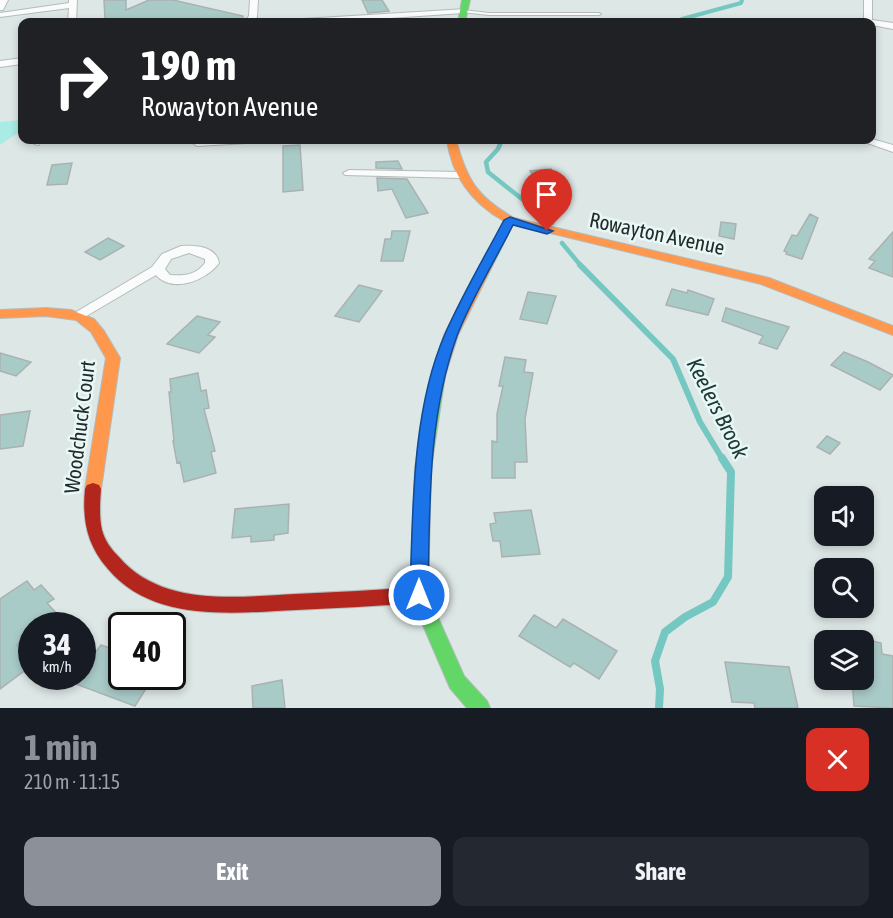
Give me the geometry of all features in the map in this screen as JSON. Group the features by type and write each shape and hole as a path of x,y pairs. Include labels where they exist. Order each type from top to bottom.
{"street":[{"path":"0,8 4,0"},
{"path":"252,18 254,0"},
{"path":"868,0 868,18"},
{"path":"0,15 72,3"},
{"path":"361,18 463,11"},
{"path":"876,23 893,26"},
{"path":"0,64 18,62"},
{"name":"Rowayton Avenue","path":"452,144 460,175 473,198 510,220 765,281 893,331"},
{"path":"876,144 893,149"},
{"path":"349,173 460,175"},
{"path":"480,708 457,682 419,595 423,468 436,384 451,335 510,220"},
{"path":"0,314 28,311 78,315 158,269"},
{"name":"Woodchuck Court","path":"78,315 91,323 112,358 91,498 96,539 116,568 142,588 176,601 217,606 419,595"}],"lane":[{"path":"463,11 489,14 599,14"}],"shaded area":[{"path":"18,120 18,133 0,145 0,122"}],"building":[{"path":"104,0 126,0 126,10 149,0 173,0 243,16 243,18 105,18"},
{"path":"362,0 382,0 389,11 368,13"},
{"path":"300,145 303,190 283,192 283,146"},
{"path":"398,161 402,169 376,168 376,162"},
{"path":"72,163 67,184 47,185 52,165"},
{"path":"551,169 568,193 550,196 544,187 540,188 530,171"},
{"path":"377,178 407,179 428,213 406,218 392,189 378,191"},
{"path":"810,214 818,218 802,259 786,254 787,252 784,251 792,235 797,236"},
{"path":"721,222 736,224 734,239 719,236"},
{"path":"392,231 410,231 403,261 381,261 385,239 391,239"},
{"path":"893,232 893,277 869,268 875,261 869,259"},
{"path":"108,238 124,246 100,260 85,252"},
{"path":"359,285 382,291 359,322 335,316"},
{"path":"672,289 687,293 688,290 714,299 708,315 666,305"},
{"path":"528,292 556,296 547,324 520,319"},
{"path":"726,308 789,327 777,349 759,343 763,336 722,321"},
{"path":"197,316 220,322 208,335 215,337 199,353 167,344"},
{"path":"844,352 893,375 880,390 831,365"},
{"path":"0,353 31,362 16,376 0,371"},
{"path":"505,357 526,360 524,372 533,373 525,419 527,462 515,462 515,478 492,478 492,441 497,442 497,414 503,386 499,386"},
{"path":"198,373 201,391 206,390 209,408 204,409 215,451 211,452 216,473 184,482 180,462 177,463 173,441 170,379"},
{"path":"30,411 23,446 0,449 0,415"},
{"path":"827,436 840,443 830,454 817,447"},
{"path":"289,504 288,533 274,535 274,540 251,542 251,536 232,538 235,509"},
{"path":"531,510 540,554 502,557 500,541 493,541 490,524 496,523 494,513"},
{"path":"27,581 34,590 41,585 54,599 47,603 55,612 18,612 18,676 0,689 0,599"},
{"path":"534,615 556,628 563,619 617,651 599,679 574,663 570,667 519,636"},
{"path":"874,641 881,643 882,654 893,656 893,708 854,706 853,690 874,690"},
{"path":"101,645 108,647 108,690 145,690 135,706 92,690 96,690 96,652"},
{"path":"725,662 789,667 798,708 755,708 754,703 732,702"},
{"path":"282,680 285,708 253,708 252,686"}],"waterway":[{"name":"Keelers Brook","path":"686,18 741,3 742,0"},
{"name":"Keelers Brook","path":"500,144 486,162 488,172 552,223"},
{"name":"Keelers Brook","path":"562,243 581,266"},
{"name":"Keelers Brook","path":"580,265 673,359 700,422 723,460"},
{"name":"Keelers Brook","path":"659,708 660,689 655,661 665,632 685,617 713,602 728,577 731,472 722,458"}],"traffic: fast":[{"path":"462,18 466,0"},
{"path":"438,376 423,468 419,595 457,682 480,708"}],"traffic: slow":[{"path":"452,144 459,167 470,188 485,205 510,220 765,281 893,331"},
{"path":"438,376 451,335 510,220"},
{"path":"0,314 59,312 81,317 96,329 113,358 93,489"}],"traffic: jam":[{"path":"93,489 93,526 106,555 123,575 143,588 167,597 219,605 419,595"}],"route":[{"path":"419,595 423,468 436,384 451,335 510,220 547,231"}]}
